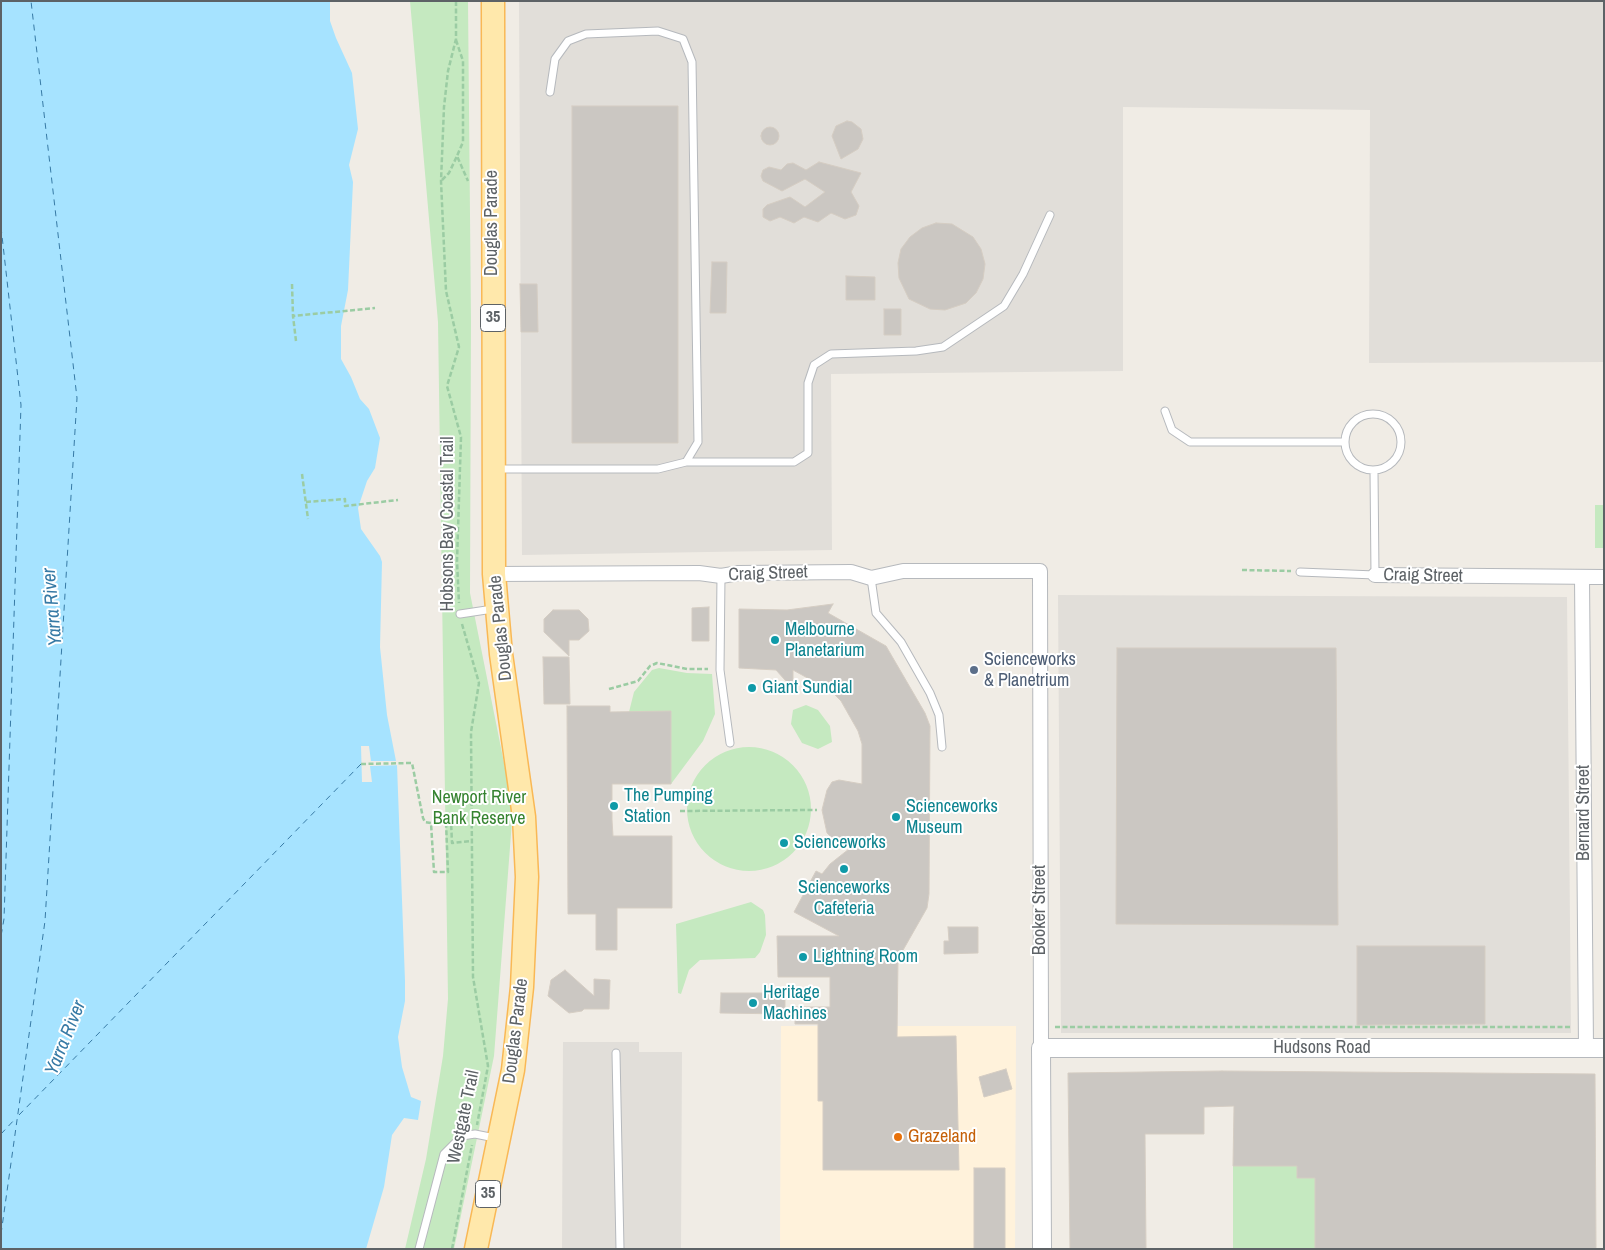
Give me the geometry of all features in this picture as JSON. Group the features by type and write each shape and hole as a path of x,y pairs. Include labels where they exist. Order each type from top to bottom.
{"main road":[{"name":"Douglas Parade","path":"476,1249 513,1070 521,997 527,877 524,817 496,609 494,574 493,1"}],"street":[{"name":"Craig Street","path":"494,574 699,573 721,576 740,573 851,572 871,578 903,571 1040,571"},
{"name":"Booker Street","path":"1040,571 1042,1249"},
{"name":"Craig Street","path":"1375,575 1604,577"},
{"name":"Bernard Street","path":"1582,577 1586,1048"},
{"name":"Hudsons Road","path":"1041,1048 1604,1048"}],"lane":[{"path":"550,92 555,59 568,41 586,34 658,31 682,39 692,62 698,442 686,462"},
{"path":"494,469 658,469 686,462 794,462 808,453 808,383 814,365 831,354 916,351 943,347 1004,306 1024,274 1050,214"},
{"path":"1165,410 1172,430 1190,442 1344,442"},
{"path":"1367,414 1386,417 1393,422 1402,439 1398,457 1384,469 1374,471 1356,466 1350,459 1344,442 1351,424 1367,414"},
{"path":"1374,471 1375,575"},
{"name":"Craig Street","path":"1300,572 1375,575"},
{"path":"721,576 720,670 730,743"},
{"path":"871,578 876,613 901,642 930,693 939,715 942,748"},
{"path":"460,614 496,609"},
{"path":"616,1052 620,1249"},
{"path":"419,1249 442,1157 458,1139 475,1134 499,1140"}],"path":[{"name":"Hobsons Bay Coastal Trail","path":"456,1 456,39 448,71 444,107 441,181 446,291 459,347 447,386 462,437 457,560 460,614 479,684 471,725 471,840"},
{"path":"441,181 449,172 463,142 463,60 456,39"},
{"path":"457,156 468,181"},
{"path":"292,284 296,341"},
{"path":"293,316 375,308"},
{"path":"302,474 308,519"},
{"path":"306,502 345,499 345,506 398,500"},
{"path":"1242,570 1300,572"},
{"path":"609,689 638,681 650,666 657,663 687,669 720,670"},
{"path":"361,764 412,763 423,818 425,822 431,823 434,872 448,872 446,822 451,821 452,843 471,840"},
{"path":"680,811 817,810"},
{"name":"Westgate Trail","path":"452,1249 488,1066 474,977 471,840"},
{"path":"1041,1026 1585,1027"}],"shaded area":[{"path":"519,1 1604,1 1604,362 1369,363 1370,110 1123,107 1123,371 831,374 832,550 522,555"},
{"path":"1058,595 1567,597 1571,1033 1061,1033"},
{"name":"Grazeland","path":"781,1026 1016,1026 1015,1249 780,1249"},
{"path":"563,1042 639,1042 639,1052 682,1052 681,1249 562,1249"}],"green space":[{"name":"Newport River Bank Reserve","path":"410,1 468,1 471,322 470,593 513,808 494,1056 454,1249 405,1249 426,1159 443,1056 448,999 438,322"},
{"path":"1595,505 1604,505 1604,548 1595,548"},
{"path":"659,668 687,673 712,674 715,714 703,741 671,784 671,712 629,712 634,692 652,670"},
{"path":"806,705 818,710 830,726 832,742 818,749 802,743 791,724 793,710"},
{"path":"749,747 773,752 793,765 806,785 811,809 806,833 793,853 773,866 749,871 725,866 705,853 692,833 687,809 692,785 705,765 725,752"},
{"path":"751,902 763,910 765,915 766,935 760,952 755,958 700,960 689,970 681,994 678,993 676,924"},
{"path":"1233,1166 1297,1166 1297,1177 1315,1178 1315,1249 1233,1249"}],"water":[{"name":"Yarra River","path":"1,1 330,1 330,21 352,73 358,129 349,165 353,182 348,290 341,326 341,359 360,399 369,409 380,438 375,468 367,481 358,508 361,529 380,556 382,562 380,647 387,715 396,761 404,761 404,765 397,765 405,981 405,1001 398,1037 402,1067 411,1097 421,1101 418,1120 404,1118 392,1135 384,1187 366,1249 1,1249"}],"pier":[{"path":"361,746 369,746 371,761 404,761 404,765 370,766 372,782 362,782"}],"building":[{"path":"572,106 678,106 678,443 572,443"},
{"path":"847,121 852,122 861,129 863,139 858,149 841,159 832,136 836,126"},
{"path":"770,127 776,130 779,136 776,142 770,145 764,142 761,136 764,130"},
{"path":"819,162 861,173 851,192 859,206 856,215 845,219 831,213 818,222 804,217 794,223 780,217 770,221 763,217 763,209 767,205 790,197 805,207 825,192 805,179 782,191 763,181 761,176 763,170 769,167 781,170 787,164 793,163 806,170"},
{"path":"936,223 952,224 973,237 981,249 985,264 983,279 976,293 966,303 945,310 930,309 909,299 899,278 898,263 901,249 910,237 922,228"},
{"path":"712,262 727,262 726,313 710,313"},
{"path":"846,276 875,277 875,300 846,300"},
{"path":"520,284 537,284 538,332 521,332"},
{"path":"884,309 901,309 901,335 884,335"},
{"path":"833,604 828,613 886,646 925,713 930,726 929,894 927,908 898,959 897,1037 956,1036 959,1170 823,1170 823,1101 818,1101 818,1024 795,1024 795,1007 830,1007 830,977 778,977 777,936 839,936 794,912 816,871 822,874 830,864 854,845 833,839 827,833 822,810 827,790 832,782 839,780 862,784 862,744 858,731 841,701 831,691 793,670 793,689 776,670 739,668 739,609 787,610"},
{"path":"709,607 709,641 692,641 692,608"},
{"path":"553,610 579,610 588,619 589,631 579,640 569,640 569,656 544,632 544,619"},
{"path":"1117,648 1336,648 1338,925 1116,924"},
{"path":"543,657 569,657 570,704 544,704"},
{"path":"567,706 610,706 610,712 671,711 671,784 612,784 612,820 613,836 672,836 672,908 617,908 617,950 596,950 596,914 568,914"},
{"path":"948,927 978,927 978,953 944,954 944,941 949,941"},
{"path":"1357,946 1485,946 1485,1024 1357,1025"},
{"path":"565,970 594,996 594,979 610,980 609,1009 584,1009 569,1013 548,996 551,980"},
{"name":"Heritage Machines","path":"721,993 785,993 785,1014 720,1013"},
{"path":"1006,1069 1012,1089 984,1097 979,1077"},
{"path":"1222,1071 1595,1074 1596,1249 1315,1249 1315,1178 1297,1178 1297,1166 1233,1166 1234,1106 1204,1107 1204,1134 1145,1134 1146,1249 1070,1249 1068,1073"},
{"path":"974,1168 1005,1168 1005,1249 974,1249"}],"ferry route":[{"path":"1,1234 45,921 77,398 31,1"},
{"path":"1,227 21,405 4,919 1,936"},
{"path":"19,1115 361,764"},
{"path":"1,1134 16,1118"}],"place":[{"name":"Melbourne Planetarium","path":"775,640"},
{"name":"Scienceworks & Planetrium","path":"974,670"},
{"name":"Giant Sundial","path":"752,688"},
{"name":"The Pumping Station","path":"614,806"},
{"name":"Scienceworks Museum","path":"896,817"},
{"name":"Scienceworks","path":"784,843"},
{"name":"Scienceworks Cafeteria","path":"844,869"},
{"name":"Lightning Room","path":"803,957"},
{"name":"Heritage Machines","path":"753,1003"},
{"name":"Grazeland","path":"898,1137"}]}
